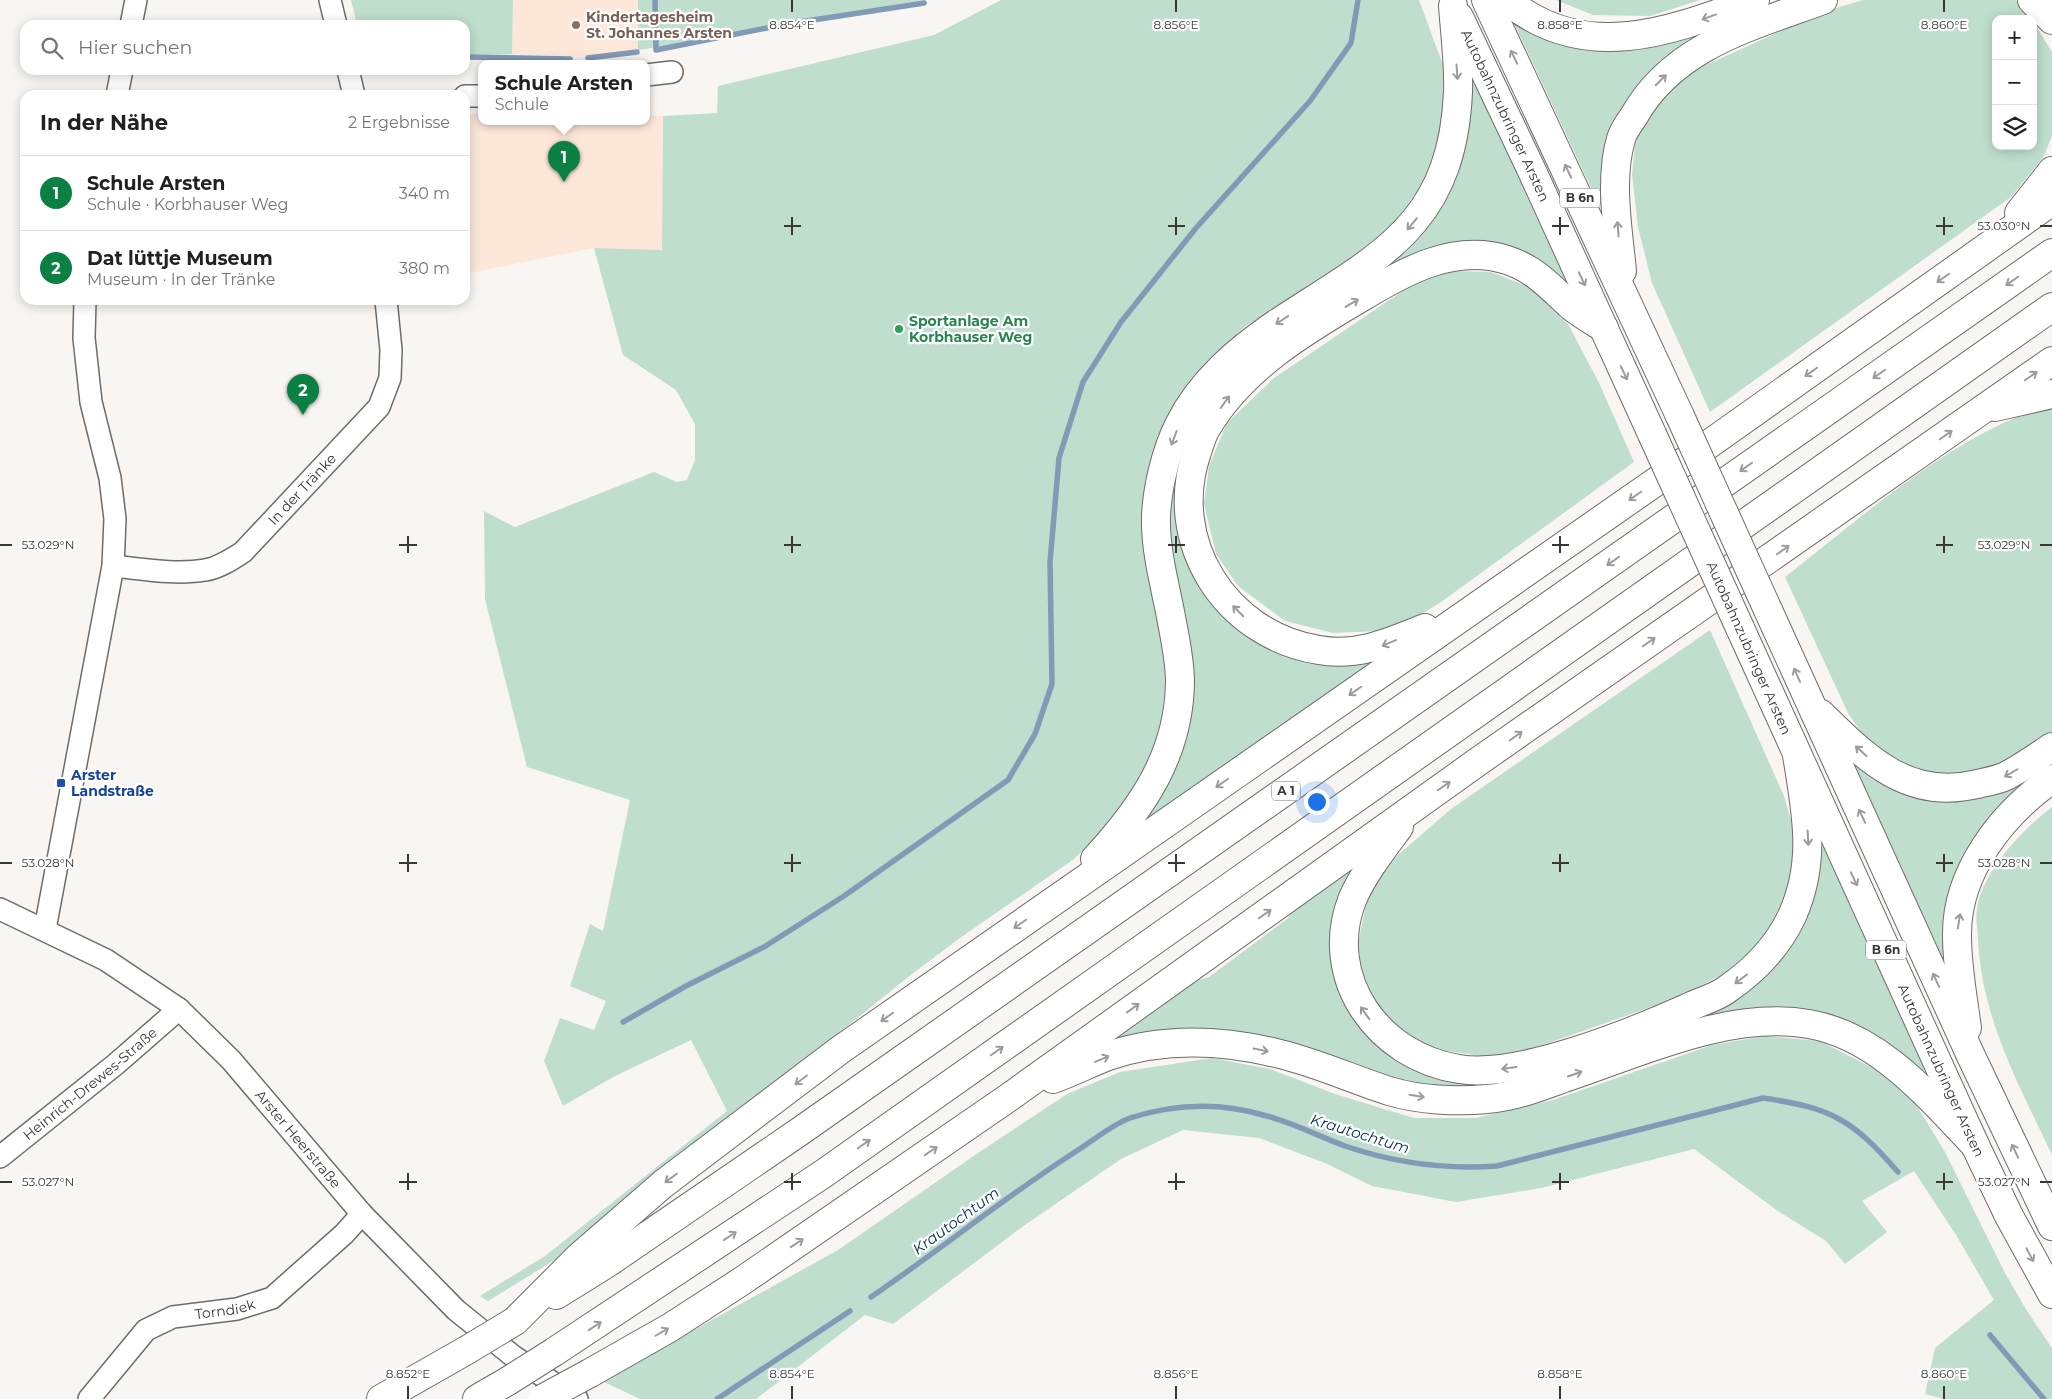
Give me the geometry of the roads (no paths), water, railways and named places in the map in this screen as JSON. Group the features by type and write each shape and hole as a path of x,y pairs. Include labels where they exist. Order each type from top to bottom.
{"highway":[{"name":"B 6n","path":"1486,0 1625,295 1971,1056 2052,1226"},
{"path":"1506,0 1536,20 1560,30 1591,37 1622,38 1660,33 1755,0"},
{"path":"1625,295 1615,183 1621,138 1644,97 1678,63 1717,39 1822,0"},
{"path":"2032,0 2052,20"},
{"path":"1060,896 1136,812 1159,773 1174,729 1180,682 1156,518 1162,480 1179,424 1221,366 1252,340 1377,257 1411,226 1429,202 1442,177 1452,146 1458,90 1452,3"},
{"name":"Autobahnzubringer Arsten","path":"1452,3 1604,328 1975,1145 2009,1216 2052,1294"},
{"path":"1997,240 2052,171"},
{"path":"515,1321 580,1256 663,1184 840,1050 1482,603 2052,201"},
{"name":"A 1","path":"381,1399 467,1350 609,1262 791,1138 2052,253"},
{"path":"1482,603 1377,648 1346,652 1318,650 1270,635 1242,615 1211,582 1196,550 1187,505 1192,468 1206,428 1231,394 1262,363 1330,315 1383,284 1445,257 1473,255 1506,259 1532,270 1550,284 1572,307 1604,328"},
{"path":"477,1399 630,1304 839,1162 2052,307"},
{"path":"542,1399 671,1327 742,1281 1008,1098 1412,809 2052,361"},
{"path":"1981,410 2052,394"},
{"path":"1810,703 1869,759 1888,771 1918,785 1957,789 2005,777 2052,747"},
{"path":"1412,809 1368,871 1353,900 1346,921 1344,942 1347,974 1352,990 1362,1010 1376,1028 1398,1046 1420,1057 1459,1070 1485,1071 1520,1066 1658,1020 1724,992 1761,962 1774,947 1791,918 1800,895 1807,867 1808,840 1797,755"},
{"path":"1971,1056 1957,935 1963,891 1977,861 1998,827 2030,794 2052,779"},
{"path":"1008,1098 1110,1056 1155,1046 1198,1040 1233,1044 1282,1054 1391,1092 1454,1100 1489,1099 1523,1092 1708,1029 1759,1021 1810,1024 1842,1034 1876,1051 1918,1086 1975,1145"}],"street":[{"path":"132,20 136,0"},
{"path":"330,0 335,20"},
{"path":"650,75 672,72"},
{"path":"118,90 121,75"},
{"path":"349,75 353,90"},
{"path":"45,929 113,566 115,519 110,478 91,402 84,338 85,305"},
{"name":"In der Tränke","path":"113,566 169,571 206,570 224,564 243,552 379,407 390,378 392,350 387,305"},
{"name":"Arster Heerstraße","path":"0,909 106,960 179,1009 231,1060 362,1214 456,1310 513,1356 578,1399"},
{"name":"Heinrich-Drewes-Straße","path":"0,1157 116,1064 179,1009"},
{"name":"Torndiek","path":"90,1399 146,1330 173,1317 238,1309 272,1298 344,1234 362,1214"}],"waterway":[{"path":"655,0 656,50 787,24 924,3"},
{"path":"623,1022 686,986 764,947 844,896 1008,780 1035,734 1052,684 1050,562 1059,458 1083,382 1121,322 1196,228 1310,101 1351,43 1358,0"},
{"path":"588,58 637,52"},
{"path":"470,57 570,59"},
{"name":"Krautochtum","path":"871,1297 1023,1187 1109,1129 1130,1118 1164,1109 1198,1106 1250,1111 1287,1122 1345,1146 1382,1157 1420,1164 1477,1167 1497,1166 1763,1098 1807,1106 1840,1119 1868,1140 1898,1172"},
{"name":"Krautochtum","path":"717,1399 850,1311"},
{"path":"1990,1335 2044,1399"}],"place":[{"name":"Kindertagesheim St. Johannes Arsten","path":"576,25"},
{"name":"Schule Arsten","path":"564,182"},
{"name":"Sportanlage Am Korbhauser Weg","path":"899,329"},
{"name":"Dat lüttje Museum","path":"303,415"},
{"name":"Arster Landstraße","path":"61,783"}]}
